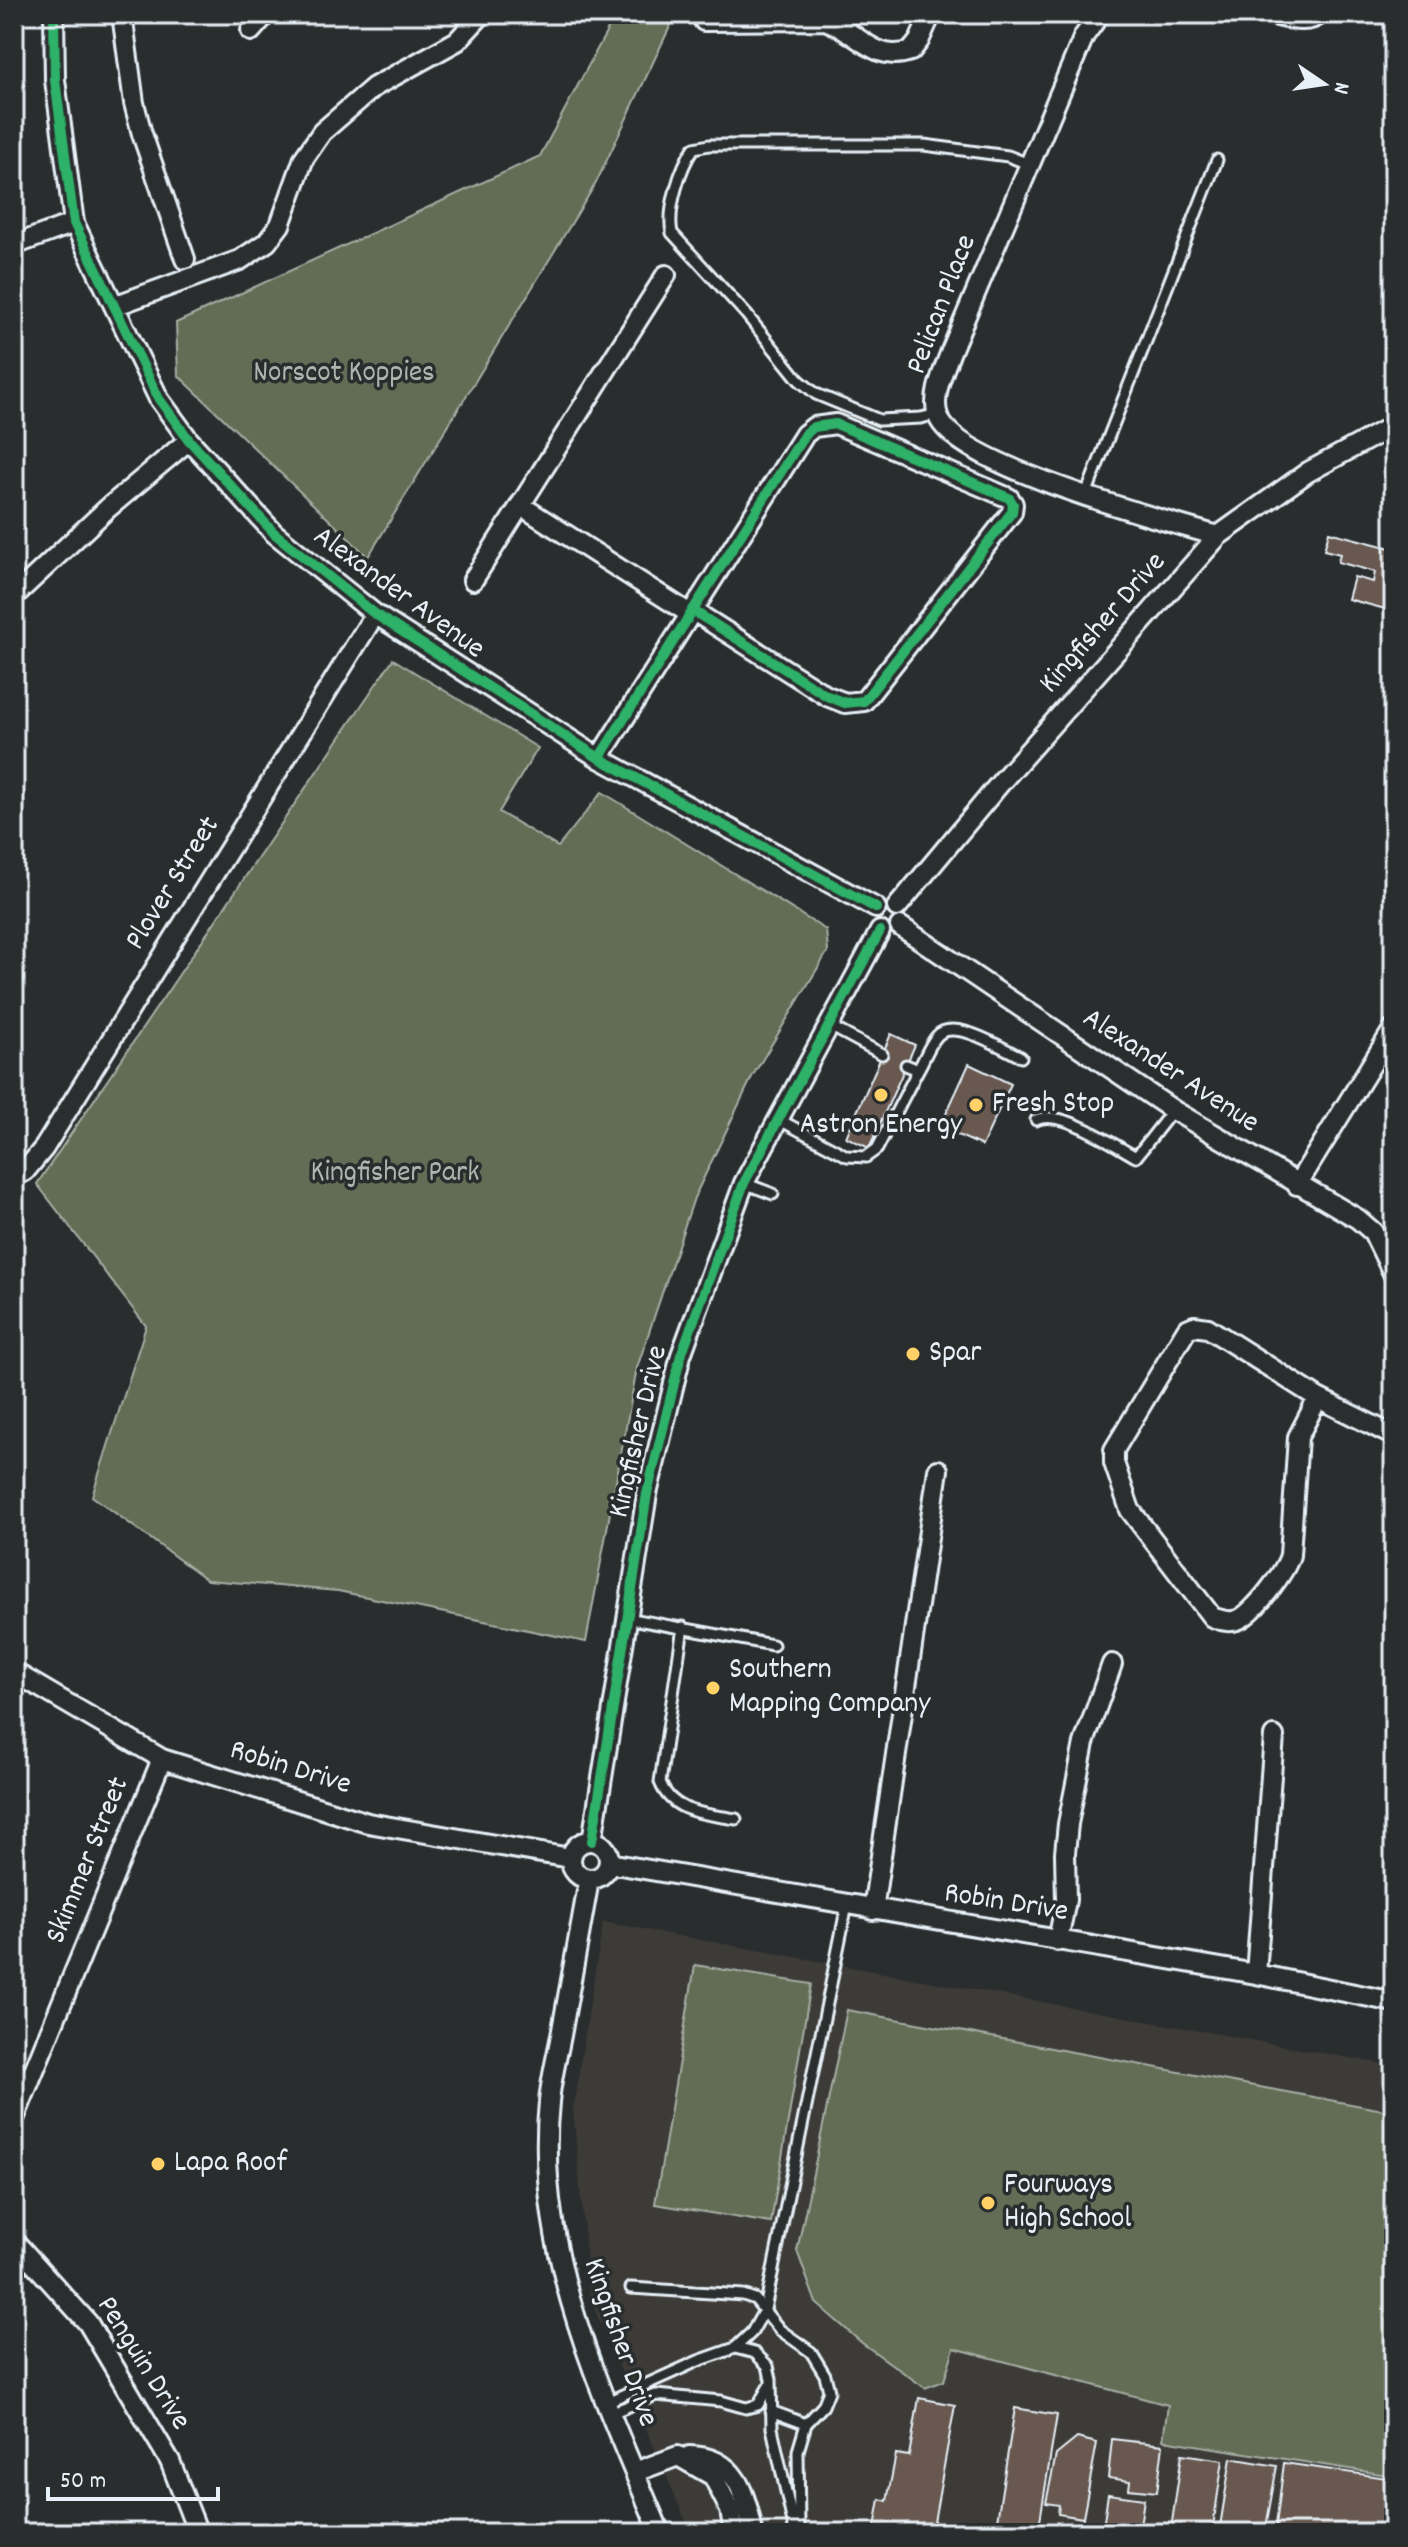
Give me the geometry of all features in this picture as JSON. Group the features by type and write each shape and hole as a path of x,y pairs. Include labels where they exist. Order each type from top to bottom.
{"street":[{"name":"Alexander Avenue","path":"54,14 55,80 74,223 159,399 189,440 274,533 375,614 599,758 876,908"},
{"path":"122,14 134,103 185,259"},
{"path":"251,31 266,14"},
{"path":"114,306 240,260 267,242 280,225 304,158 322,132 374,87 457,41 482,14"},
{"path":"704,21 825,20 840,25 881,54 902,54 911,51 919,41 931,14"},
{"path":"1269,14 1303,21 1315,19 1320,14"},
{"name":"Pelican Place","path":"1093,16 951,351 937,391 937,414 944,427 970,447 1085,497 1218,536"},
{"path":"14,245 74,223"},
{"path":"473,580 666,275"},
{"path":"520,505 691,612 827,696 845,703 864,701 1012,512 1013,504 1009,498 836,424 814,427 805,434 691,612 599,758"},
{"name":"Kingfisher Drive","path":"897,907 1002,781 1218,536 1308,472 1394,425"},
{"path":"14,596 108,508 189,440"},
{"name":"Plover Street","path":"14,1177 25,1171 44,1148 375,614"},
{"path":"887,904 897,907 902,915 900,926 891,933 880,931 873,922 876,908 887,904"},
{"name":"Alexander Avenue","path":"900,926 1173,1110 1358,1219 1373,1232 1394,1275"},
{"name":"Kingfisher Drive","path":"592,1841 647,1494 681,1355 744,1183 880,931"},
{"path":"1297,1185 1394,1028"},
{"path":"1318,1398 1298,1437 1290,1555 1284,1572 1244,1618 1232,1622 1212,1617 1130,1510 1114,1463 1114,1450 1187,1329 1194,1326 1208,1328 1318,1398 1394,1436"},
{"path":"873,1910 938,1470"},
{"path":"1058,1941 1066,1900 1065,1853 1070,1811 1084,1743 1112,1664"},
{"name":"Robin Drive","path":"14,1672 162,1759 368,1823 570,1858"},
{"path":"1256,1974 1274,1736"},
{"name":"Skimmer Street","path":"14,2119 162,1759"},
{"path":"592,1841 604,1846 609,1863 602,1876 589,1880 575,1873 570,1858 579,1844 592,1841"},
{"name":"Robin Drive","path":"609,1863 1256,1974 1394,2002"},
{"name":"Kingfisher Drive","path":"589,1880 549,2102 548,2161 554,2221 567,2296 660,2533"},
{"name":"Penguin Drive","path":"14,2241 88,2323 170,2461 198,2533"},
{"path":"635,2472 678,2456 702,2456 728,2468 749,2509 753,2533"},
{"path":"678,2456 713,2476 730,2510 734,2533"}],"lane":[{"path":"937,414 879,420 816,394 799,380 746,314 672,233 669,220 685,160 694,148 709,145 924,145 1008,156 1031,165"},
{"path":"1085,497 1217,160"},
{"path":"828,1025 882,1054"},
{"path":"778,1119 847,1156 866,1157 877,1149 939,1034 949,1029 964,1030 1021,1057"},
{"path":"906,1065 918,1070"},
{"path":"1036,1120 1048,1116 1063,1120 1136,1157 1173,1110"},
{"path":"744,1183 773,1194"},
{"path":"627,1617 773,1645"},
{"path":"683,1627 660,1782 672,1801 684,1809 736,1819"},
{"path":"609,2408 698,2361 735,2348 752,2332 765,2309 847,1905"},
{"path":"631,2288 743,2295 755,2299 780,2330 811,2352 825,2375 829,2391 823,2406 806,2424 798,2451 799,2526 794,2528 772,2428 768,2366 755,2353 735,2348"},
{"path":"609,2408 656,2395 721,2401 746,2408 758,2405 771,2379"},
{"path":"771,2411 806,2424"}],"shaded area":[{"name":"Fourways High School","path":"603,1922 1394,2066 1394,2533 691,2533 590,2299 573,2108"}],"green space":[{"name":"Norscot Koppies","path":"616,14 676,14 596,183 368,557 178,375 176,323 540,156"},
{"name":"Kingfisher Park","path":"393,659 538,748 499,812 558,847 602,792 826,930 828,951 752,1077 694,1198 637,1368 586,1642 338,1591 207,1580 92,1496 146,1326 37,1184"},
{"path":"695,1965 811,1984 771,2223 655,2204"},
{"path":"847,2010 1394,2112 1394,2476 1163,2440 1168,2405 954,2348 944,2381 925,2388 862,2343 816,2303 797,2251"}],"building":[{"path":"1329,532 1394,549 1394,577 1388,594 1394,596 1389,610 1348,599 1354,577 1373,582 1375,572 1338,562 1340,554 1324,550"},
{"path":"891,1034 915,1045 869,1148 846,1137"},
{"name":"Fresh Stop","path":"969,1064 1011,1084 982,1146 940,1127"},
{"path":"919,2398 955,2405 932,2533 874,2533 880,2499 887,2501 896,2454 909,2456"},
{"path":"1015,2408 1057,2415 1038,2533 995,2533"},
{"path":"1077,2438 1097,2443 1083,2518 1058,2514 1059,2505 1046,2503 1056,2455"},
{"path":"1112,2439 1163,2445 1157,2492 1129,2489 1130,2481 1108,2478"},
{"path":"1182,2454 1223,2460 1212,2533 1171,2529"},
{"path":"1231,2458 1277,2466 1265,2533 1219,2533"},
{"path":"1284,2463 1394,2479 1394,2533 1275,2533"},
{"path":"1108,2494 1144,2499 1139,2533 1102,2533"}],"cycle path":[{"path":"54,14 55,80 74,223 159,399 189,440 274,533 375,614 599,758 876,908"},
{"path":"599,758 805,434 814,427 836,424 1009,498 1013,504 1012,512 864,701 845,703 827,696 692,610"},
{"path":"592,1841 647,1494 681,1355 744,1183 880,931"}],"place":[{"name":"Astron Energy","path":"881,1095"},
{"name":"Fresh Stop","path":"976,1105"},
{"name":"Spar","path":"913,1354"},
{"name":"Southern Mapping Company","path":"713,1688"},
{"name":"Lapa Roof","path":"158,2164"},
{"name":"Fourways High School","path":"988,2203"}]}
